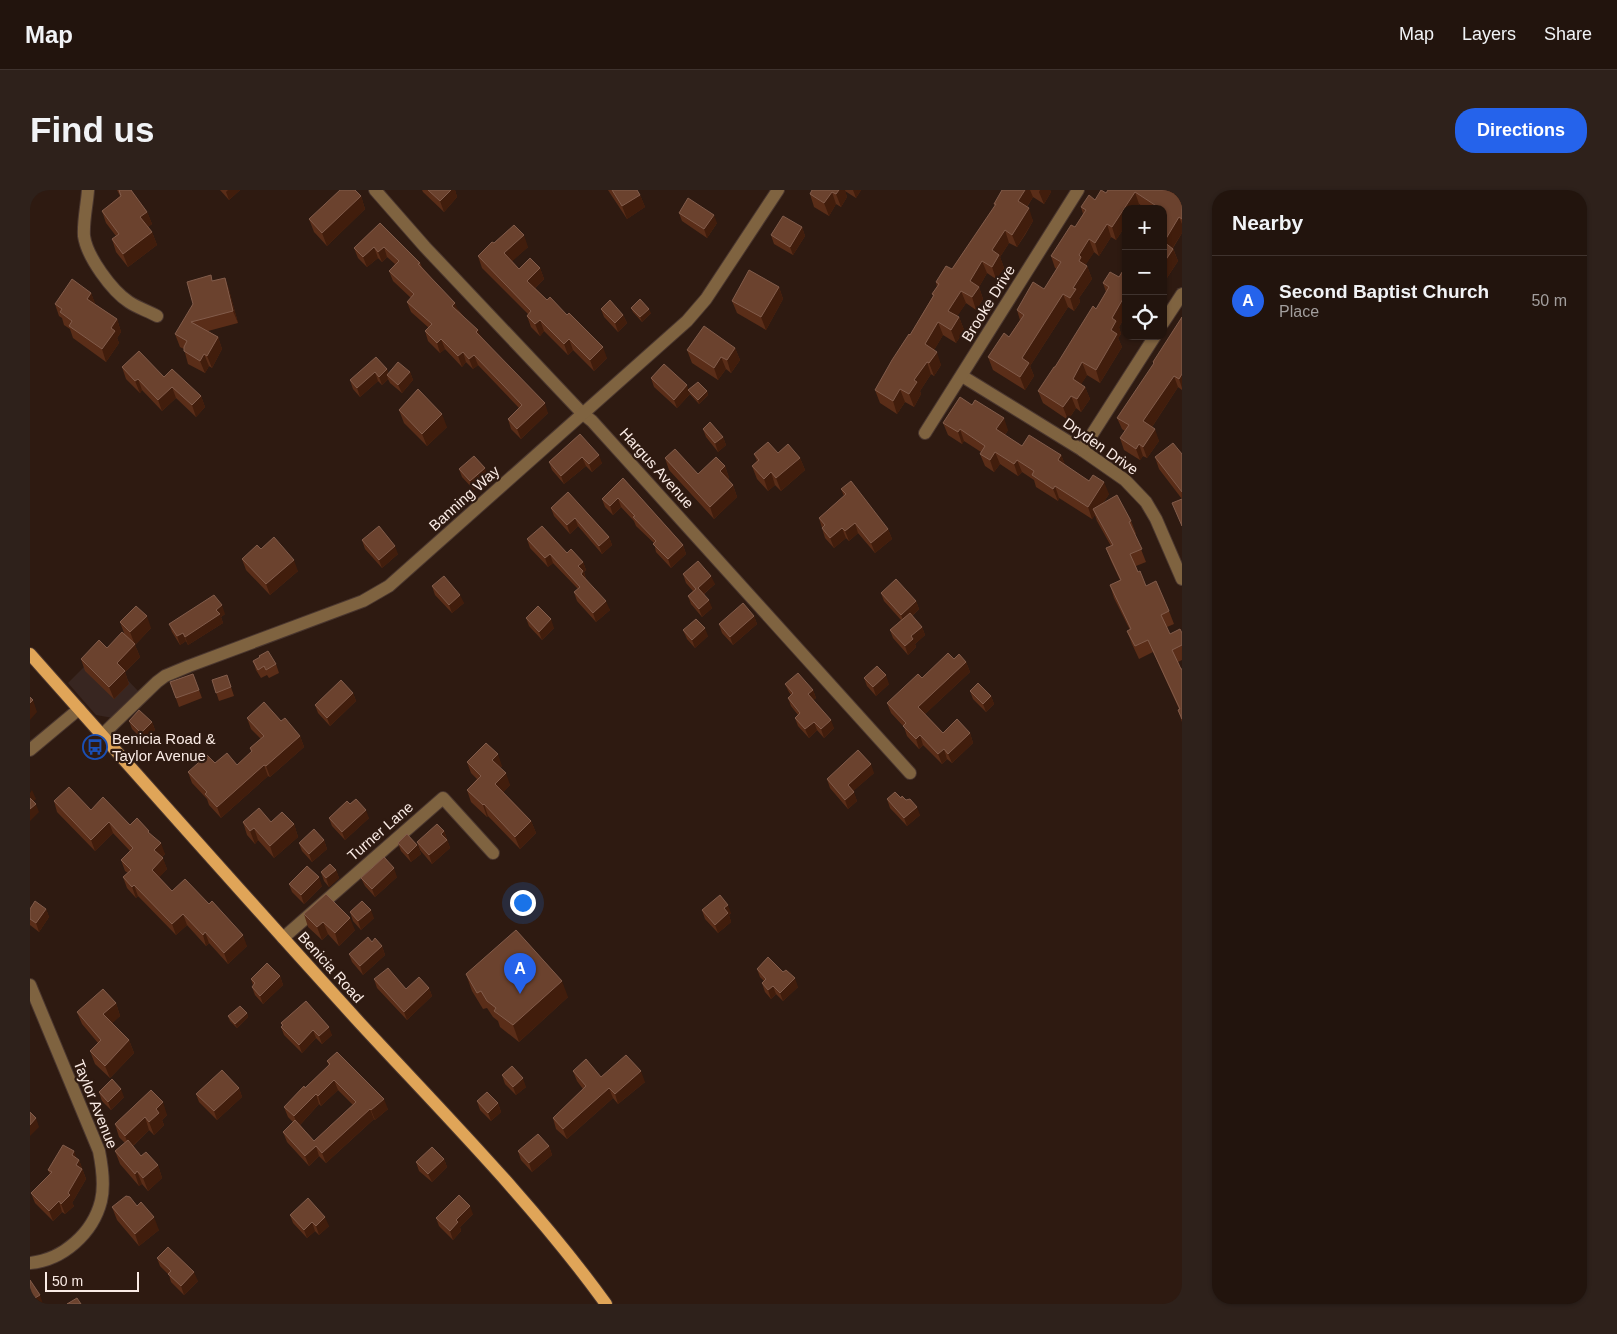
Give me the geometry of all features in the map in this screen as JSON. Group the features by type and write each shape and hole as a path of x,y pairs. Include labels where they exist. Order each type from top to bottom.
{"main road":[{"name":"Benicia Road","path":"30,654 283,938 511,1188 568,1254 606,1304"}],"street":[{"path":"88,190 84,237 89,253 118,292 129,302 157,316"},
{"name":"Hargus Avenue","path":"375,190 425,247 582,414 599,428 910,773"},
{"name":"Banning Way","path":"102,735 165,676 363,601 390,586 626,377 697,311 733,260 778,190"},
{"name":"Brooke Drive","path":"924,433 962,376 1078,190"},
{"path":"1167,318 1182,294"},
{"path":"1082,450 1152,340"},
{"name":"Dryden Drive","path":"962,376 1082,450 1125,480 1146,502 1156,519 1182,579"},
{"path":"30,750 78,709"},
{"name":"Turner Lane","path":"283,938 443,798 493,853"},
{"name":"Taylor Avenue","path":"30,985 99,1151 102,1174 101,1200 92,1221 84,1233 67,1250 56,1256 30,1263"}],"shaded area":[{"path":"100,651 139,692 113,718 96,715 68,683"}],"building":[{"path":"119,190 131,190 147,212 140,217 152,232 123,254 112,239 119,234 102,211 121,196"},
{"path":"340,190 355,190 361,196 322,233 309,219"},
{"path":"428,190 451,190 440,201"},
{"path":"612,190 637,190 640,195 622,206"},
{"path":"812,190 839,190 836,194 832,192 824,203 810,194"},
{"path":"1002,190 1025,190 1018,201 1029,208 1012,235 1005,230 992,250 999,255 992,267 982,261 970,281 979,287 972,297 961,291 948,311 959,317 951,330 938,322 925,344 937,352 914,380 917,382 909,394 900,389 893,401 875,390 934,295 932,294 939,284 936,282 946,266 952,269 996,204 994,204"},
{"path":"1101,190 1106,193 1108,190 1182,190 1182,219 1179,217 1167,237 1167,205 1155,205 1135,192 1126,205 1122,205 1122,212 1112,227 1107,224 1095,243 1089,239 1079,255 1081,257 1079,261 1087,266 1073,288 1076,289 1070,298 1063,294 1022,358 1029,363 1020,377 988,357 1004,333 1009,337 1024,315 1017,310 1033,282 1044,289 1061,262 1051,256 1071,225 1075,227 1086,210 1081,207 1089,195 1095,200"},
{"path":"688,198 714,215 704,229 679,213"},
{"path":"783,216 802,227 790,247 771,235"},
{"path":"380,223 420,263 418,264 455,303 452,306 478,330 476,332 545,403 517,429 508,419 522,405 474,355 469,359 463,352 458,356 441,339 437,343 425,331 432,324 407,302 414,294 389,271 399,261 384,247 378,252 374,247 363,257 354,248"},
{"path":"514,225 524,235 504,253 519,269 530,258 540,268 527,281 547,300 550,297 567,315 569,313 603,347 590,360 569,339 564,344 540,320 535,324 527,316 531,311 478,256"},
{"path":"1167,244 1173,249 1167,258"},
{"path":"749,270 779,287 761,317 732,301"},
{"path":"1110,272 1119,277 1122,272 1122,300 1112,318 1116,321 1111,330 1117,334 1096,370 1082,362 1073,379 1085,387 1077,399 1071,396 1063,407 1038,391 1093,306 1096,309 1109,287 1103,283"},
{"path":"211,275 212,281 225,278 233,311 191,322 218,337 207,356 204,354 200,361 184,351 187,341 175,334 193,304 187,282"},
{"path":"72,279 91,293 87,299 117,319 111,328 115,331 102,349 69,326 72,321 60,312 62,309 55,304"},
{"path":"640,299 649,309 640,317 631,308"},
{"path":"610,300 623,315 615,323 601,309"},
{"path":"1182,317 1182,374 1179,379 1174,376 1143,421 1155,429 1143,447 1139,444 1136,449 1120,438 1129,425 1117,418"},
{"path":"704,326 735,348 727,360 721,357 714,368 687,350"},
{"path":"139,351 164,377 172,369 201,396 192,405 172,387 158,400 138,379 135,381 122,367"},
{"path":"376,357 387,369 379,377 375,372 357,388 350,380"},
{"path":"398,362 410,372 398,385 387,375"},
{"path":"664,364 687,385 674,400 651,378"},
{"path":"698,382 707,391 698,400 688,390"},
{"path":"418,389 442,414 422,434 399,410"},
{"path":"960,397 972,405 975,400 1004,418 996,429 1022,446 1029,435 1061,455 1058,460 1089,481 1093,475 1104,482 1088,507 1055,486 1053,489 1032,475 1034,471 1017,460 1014,464 995,452 990,460 980,454 985,446 960,429 958,432 943,423"},
{"path":"710,422 723,437 715,443 703,429"},
{"path":"580,434 599,455 589,464 582,457 561,476 549,462"},
{"path":"768,442 778,453 788,444 800,458 776,478 771,472 764,479 752,466 759,460 754,454"},
{"path":"1173,443 1182,454 1182,492 1155,457"},
{"path":"675,449 698,474 716,457 725,466 720,471 733,485 710,507 665,458"},
{"path":"474,456 485,468 470,481 459,469"},
{"path":"623,478 683,545 668,559 653,544 656,541 618,498 610,506 602,499"},
{"path":"851,481 888,529 871,543 855,523 845,531 842,528 830,538 822,528 825,525 819,518 846,494 841,489"},
{"path":"568,492 609,537 599,546 575,518 567,525 551,508"},
{"path":"1117,495 1131,521 1129,522 1142,549 1130,554 1138,572 1140,571 1146,586 1156,581 1169,611 1161,615 1170,634 1180,629 1182,633 1182,645 1172,650 1182,669 1182,719 1178,710 1180,709 1148,640 1135,646 1127,631 1131,629 1110,585 1121,580 1106,548 1113,545 1093,509"},
{"path":"1182,499 1182,526 1172,503"},
{"path":"379,526 395,546 379,560 362,540"},
{"path":"542,526 567,553 571,549 583,562 578,566 583,571 581,574 606,601 593,613 574,592 580,587 550,554 545,558 527,539"},
{"path":"274,537 294,560 266,584 242,559 257,545 261,549"},
{"path":"698,561 711,576 698,588 709,600 699,609 688,596 696,589 683,574"},
{"path":"444,576 460,595 449,605 432,586"},
{"path":"896,579 916,601 901,615 881,593"},
{"path":"214,595 222,605 216,610 220,614 185,637 183,633 177,636 169,624"},
{"path":"743,603 754,616 730,637 719,624"},
{"path":"136,606 147,616 130,632 120,622"},
{"path":"538,606 551,619 539,632 526,618"},
{"path":"910,613 922,627 911,636 913,639 905,646 890,630"},
{"path":"696,619 705,628 692,640 683,630"},
{"path":"122,632 135,644 117,663 125,671 109,687 81,659 99,640 107,648"},
{"path":"268,651 276,664 266,670 264,666 258,670 253,661"},
{"path":"948,653 954,659 959,654 966,662 918,707 943,733 957,719 970,733 948,754 944,749 938,754 920,735 916,739 903,726 906,723 887,703 918,674 922,678"},
{"path":"877,666 886,675 873,687 864,678"},
{"path":"798,673 813,690 808,694 831,720 821,729 814,722 805,729 795,718 800,713 788,698 793,693 785,684"},
{"path":"193,674 199,690 176,698 170,682"},
{"path":"227,675 231,687 216,693 212,680"},
{"path":"341,680 353,693 327,718 315,705"},
{"path":"978,683 991,696 983,704 970,691"},
{"path":"264,702 281,721 285,718 300,736 217,807 205,794 207,792 188,772 207,755 215,763 227,753 237,765 252,751 250,748 264,736 247,718"},
{"path":"139,710 152,722 141,733 129,721"},
{"path":"486,743 498,754 492,760 506,773 495,784 531,821 515,837 484,804 467,790 481,776 467,762"},
{"path":"858,750 871,764 848,785 854,792 845,800 827,779"},
{"path":"69,787 91,810 103,797 130,825 137,818 148,832 161,843 154,850 163,858 152,870 172,891 185,879 209,904 212,901 243,935 224,953 205,932 203,935 183,914 172,924 134,885 132,887 123,877 131,870 121,860 133,848 109,822 91,840 54,801"},
{"path":"895,792 901,798 902,796 906,800 910,799 917,807 904,818 887,799"},
{"path":"30,798 36,804 30,809"},
{"path":"356,799 366,810 342,832 329,818 347,801 350,804"},
{"path":"259,808 271,822 282,812 294,824 270,846 254,828 250,831 243,822"},
{"path":"437,824 444,831 441,834 447,840 429,855 417,842"},
{"path":"314,829 324,840 309,854 299,843"},
{"path":"407,834 417,845 408,854 398,843"},
{"path":"384,857 394,868 372,889 361,878"},
{"path":"330,864 336,870 326,878 321,872"},
{"path":"307,866 319,877 301,895 289,884"},
{"path":"326,894 350,918 335,933 323,922 317,927 304,914"},
{"path":"720,895 728,905 724,908 728,913 715,925 702,910"},
{"path":"35,901 46,909 36,923 30,919 30,909"},
{"path":"362,901 371,910 358,921 350,912"},
{"path":"516,930 562,981 513,1025 494,1011 496,1008 487,1001 481,991 477,993 466,974"},
{"path":"368,937 372,942 375,938 382,946 360,966 349,954"},
{"path":"768,957 783,972 786,970 795,978 780,993 773,986 768,990 762,983 766,979 757,969"},
{"path":"267,963 280,976 260,996 252,987 255,983 251,979"},
{"path":"388,968 406,989 419,977 429,988 404,1012 374,979"},
{"path":"103,989 116,1003 103,1014 129,1040 105,1066 90,1051 101,1040 77,1012"},
{"path":"306,1001 329,1027 319,1036 313,1030 299,1045 281,1027 283,1025 281,1023"},
{"path":"240,1006 247,1013 235,1024 228,1016"},
{"path":"337,1052 384,1099 370,1109 322,1153 316,1146 305,1156 283,1132 295,1120 314,1141 356,1102 334,1080 318,1096 316,1094 294,1116 284,1107 304,1086 305,1088 330,1064 327,1061"},
{"path":"626,1055 641,1071 615,1094 609,1088 563,1129 553,1118 586,1086 573,1071 586,1059 601,1077"},
{"path":"512,1066 523,1078 513,1087 502,1075"},
{"path":"222,1070 239,1088 214,1111 196,1094"},
{"path":"112,1079 121,1089 108,1102 99,1092"},
{"path":"151,1090 163,1102 156,1109 159,1113 149,1122 145,1117 125,1136 115,1124"},
{"path":"487,1092 498,1103 488,1113 477,1101"},
{"path":"30,1112 36,1118 30,1125"},
{"path":"538,1134 549,1146 529,1163 518,1151"},
{"path":"128,1140 141,1156 146,1152 158,1165 143,1178 137,1171 135,1174 115,1151"},
{"path":"63,1145 74,1151 72,1155 79,1160 76,1165 82,1169 68,1193 70,1195 61,1204 59,1201 49,1211 31,1193 52,1172 48,1170"},
{"path":"432,1147 444,1159 428,1174 416,1162"},
{"path":"459,1195 470,1206 456,1220 458,1222 450,1231 436,1218"},
{"path":"126,1196 130,1197 137,1206 141,1202 154,1217 135,1234 112,1207"},
{"path":"308,1198 325,1217 316,1226 312,1222 304,1230 290,1215"},
{"path":"168,1247 194,1272 181,1286 168,1274 171,1271 157,1258"},
{"path":"30,1280 40,1295 30,1301"},
{"path":"77,1298 81,1304 67,1304"}],"place":[{"name":"Benicia Road & Taylor Avenue","path":"95,747"},
{"name":"Second Baptist Church","path":"520,994"}]}
